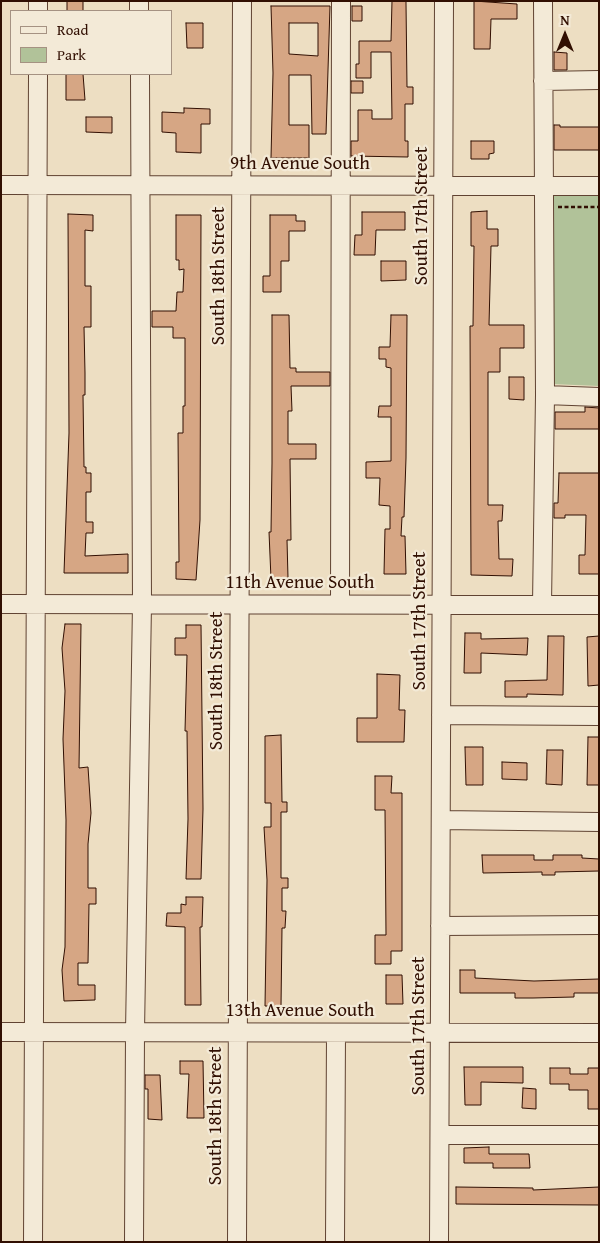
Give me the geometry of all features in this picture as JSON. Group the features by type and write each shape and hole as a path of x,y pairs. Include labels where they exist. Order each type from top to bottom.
{"street":[{"name":"South 18th Street","path":"237,1242 238,604 242,1"},
{"path":"340,604 342,1"},
{"name":"South 17th Street","path":"439,1242 444,1"},
{"path":"542,604 544,395 543,1"},
{"path":"33,1242 38,75"},
{"path":"134,1242 135,1032 142,604 140,75"},
{"path":"543,81 599,80"},
{"name":"9th Avenue South","path":"1,185 599,186"},
{"path":"544,395 599,397"},
{"name":"11th Avenue South","path":"1,604 599,605"},
{"path":"441,715 599,716"},
{"path":"441,820 599,822"},
{"path":"440,926 599,925"},
{"name":"13th Avenue South","path":"1,1032 599,1033"},
{"path":"335,1242 336,1033"},
{"path":"440,1135 599,1135"}],"path":[{"path":"556,207 599,207"}],"green space":[{"path":"548,194 599,194 599,386 551,384"}],"building":[{"path":"67,1 83,1 83,10 67,10"},
{"path":"392,1 406,1 407,87 413,87 413,104 405,104 405,141 408,141 408,157 351,156 351,141 358,141 358,110 372,110 372,119 392,119 391,52 371,52 371,78 356,78 356,64 359,64 359,41 391,41"},
{"path":"474,1 517,4 517,19 491,19 490,49 474,49"},
{"path":"271,6 330,6 326,134 312,134 311,75 289,75 289,125 309,125 309,158 271,158 273,73","holes":["289,23 318,23 318,56 289,54"]},
{"path":"352,6 362,6 362,21 352,21"},
{"path":"186,23 203,23 203,48 187,48"},
{"path":"554,52 567,53 567,70 554,70"},
{"path":"66,75 83,75 85,100 66,100"},
{"path":"351,81 363,81 363,93 351,93"},
{"path":"184,108 210,109 210,124 201,124 201,153 176,152 176,133 162,132 162,112 184,113"},
{"path":"86,117 112,117 112,133 86,132"},
{"path":"554,125 560,125 560,127 599,127 599,150 554,150"},
{"path":"471,141 494,141 494,153 489,154 489,159 471,159"},
{"path":"487,211 487,229 498,229 498,246 491,246 489,325 524,325 524,348 500,348 500,372 488,372 488,505 503,505 502,521 498,521 499,559 513,559 512,576 471,575 470,326 473,326 474,246 471,246 471,212"},
{"path":"362,212 405,212 405,230 376,230 375,255 354,255 355,235 362,235"},
{"path":"68,214 93,215 93,231 85,230 85,286 91,286 91,327 84,327 84,467 86,467 86,473 91,473 91,492 86,492 86,522 93,522 93,533 86,533 85,556 128,554 128,573 64,573 69,433"},
{"path":"176,215 201,215 200,520 196,580 176,579 176,562 179,562 178,433 183,433 183,406 185,406 185,338 173,338 173,327 152,327 152,311 176,311 177,292 183,292 184,269 179,270 179,260 176,260"},
{"path":"270,215 296,215 296,221 305,221 305,231 289,231 289,261 281,261 281,292 263,292 263,276 270,276"},
{"path":"381,261 406,261 406,280 381,281"},
{"path":"272,315 289,315 290,368 296,368 296,372 330,372 330,386 291,386 292,411 288,411 288,444 316,444 316,459 290,459 291,540 287,540 288,578 271,579 269,532 271,532 272,463"},
{"path":"391,315 407,315 406,458 404,517 402,517 401,536 405,536 406,574 384,574 385,529 390,529 390,506 379,505 380,478 366,478 366,462 391,461 391,417 378,417 379,406 391,406 391,368 386,367 386,359 379,359 379,347 390,347"},
{"path":"509,377 524,377 524,400 509,399"},
{"path":"585,407 599,408 599,429 555,429 555,412 585,412"},
{"path":"559,473 599,473 599,574 579,574 579,555 585,555 586,515 565,515 565,518 554,518 554,503 558,503"},
{"path":"65,624 81,624 79,768 88,767 91,813 88,844 88,888 96,888 96,904 89,904 88,963 78,963 78,985 95,985 95,1000 64,1001 62,970 65,947 66,820 63,739 65,691 62,648"},
{"path":"186,625 201,625 203,809 201,879 186,879 188,819 187,731 185,731 187,655 175,655 175,638 186,638"},
{"path":"465,633 481,633 481,639 528,638 527,655 481,653 481,673 464,673"},
{"path":"548,636 564,636 563,695 527,694 527,697 505,697 505,681 547,680"},
{"path":"599,636 599,685 588,686 587,637"},
{"path":"377,674 400,675 399,710 405,710 404,742 357,742 357,718 377,718"},
{"path":"281,735 282,802 287,802 287,812 281,812 281,878 288,878 288,888 282,888 282,911 286,911 285,928 282,928 281,1006 265,1006 267,880 264,827 271,827 271,803 265,803 265,736"},
{"path":"588,737 599,737 599,785 587,785"},
{"path":"465,747 483,747 483,785 466,785"},
{"path":"547,750 563,750 562,785 546,784"},
{"path":"502,762 527,763 527,780 502,779"},
{"path":"375,776 392,776 391,793 402,793 402,951 391,951 391,964 375,964 375,935 386,935 385,810 375,810"},
{"path":"482,855 534,855 534,860 553,860 553,855 582,855 582,858 599,859 599,871 555,872 555,875 542,875 542,872 483,873"},
{"path":"186,897 203,897 202,927 200,927 201,1005 185,1005 185,927 166,926 167,913 181,913 181,904 186,905"},
{"path":"460,970 475,970 475,978 534,981 599,979 599,993 574,993 574,997 515,998 515,993 460,993"},
{"path":"386,975 402,975 403,1004 386,1004"},
{"path":"180,1061 203,1061 204,1118 187,1118 189,1074 180,1074"},
{"path":"464,1067 523,1067 523,1083 481,1082 481,1105 465,1105"},
{"path":"550,1068 570,1068 570,1074 588,1074 588,1068 599,1068 599,1109 588,1109 588,1090 569,1090 569,1084 550,1084"},
{"path":"145,1075 160,1075 162,1120 148,1119 148,1089 145,1089"},
{"path":"523,1088 536,1089 536,1109 522,1108"},
{"path":"489,1147 489,1154 529,1154 530,1168 493,1168 493,1163 464,1163 464,1148"},
{"path":"456,1187 533,1188 533,1190 599,1187 599,1205 456,1204"}]}
